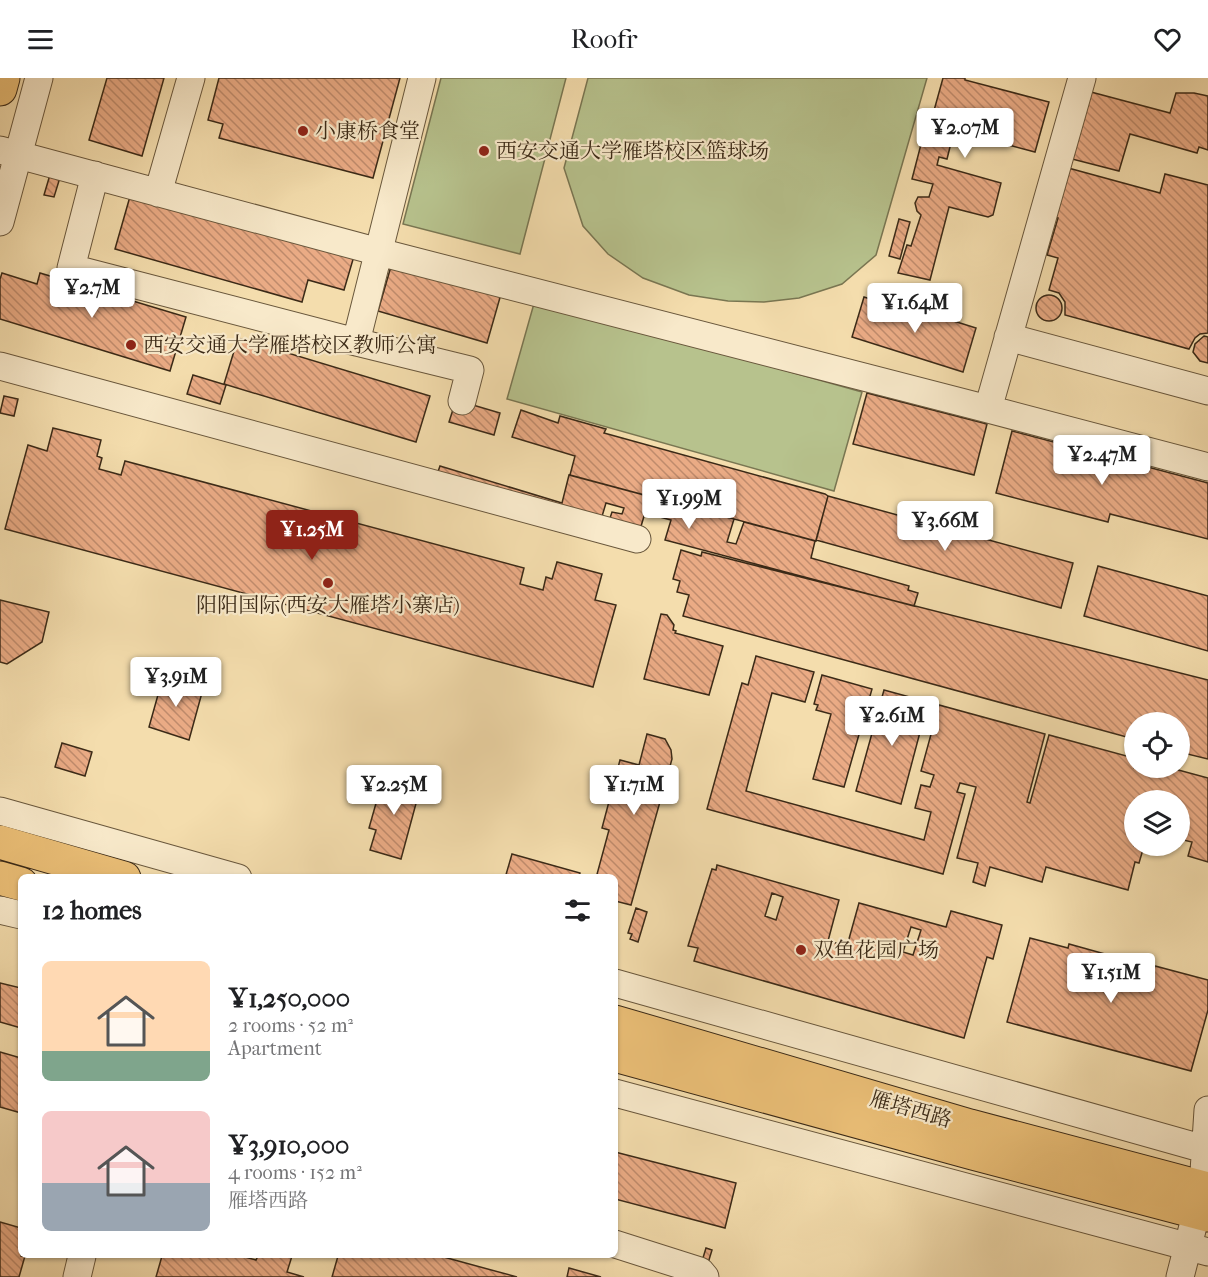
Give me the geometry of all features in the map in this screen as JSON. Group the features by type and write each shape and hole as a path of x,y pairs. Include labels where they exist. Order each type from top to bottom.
{"main road":[{"path":"0,90 3,78"},
{"path":"0,842 110,874"},
{"path":"0,879 18,883"},
{"name":"雁塔西路","path":"618,1023 970,1126 1204,1201"},
{"name":"雁塔西路","path":"618,1056 973,1154 1204,1201"}],"street":[{"path":"0,222 9,152 39,78"},
{"path":"158,193 191,78"},
{"path":"356,342 422,78"},
{"path":"988,409 1082,78"},
{"path":"9,152 379,252 1208,467"},
{"path":"95,175 71,268 470,370 462,401"},
{"path":"1008,337 1208,391"},
{"path":"0,366 637,538"},
{"path":"0,812 224,874"},
{"path":"0,910 18,914"},
{"path":"618,984 1207,1150"},
{"path":"618,1094 1198,1249"},
{"path":"1180,1277 1198,1249 1204,1201 1208,1110"},
{"path":"618,1245 700,1271 705,1277"},
{"path":"76,1277 81,1258"}],"green space":[{"name":"西安交通大学雁塔校区篮球场","path":"441,78 566,78 520,254 403,224"},
{"path":"588,78 927,78 876,255 842,284 799,298 764,302 728,301 689,295 643,278 608,254 583,226 564,168"},
{"path":"535,300 862,392 834,491 507,399"}],"building":[{"path":"107,78 164,78 142,156 89,140"},
{"name":"小康桥食堂","path":"219,78 400,78 373,178 219,138 223,124 208,120"},
{"path":"943,78 965,78 965,80 1049,102 1035,152 954,131 947,159 939,157 937,165 1001,183 993,215 988,217 949,207 930,280 898,273 907,245 911,246 921,215 915,203 918,197 929,197 933,184 912,179 926,125 930,125"},
{"path":"1091,92 1170,113 1176,93 1208,96 1208,150 1199,147 1197,153 1130,134 1119,171 1072,159"},
{"path":"1061,166 1160,193 1165,174 1208,185 1208,333 1200,334 1195,338 1189,349 1065,315 1065,302 1059,293 1049,290 1058,258 1047,255 1058,218 1051,216"},
{"path":"52,168 62,171 54,197 44,195"},
{"path":"131,193 354,256 344,290 308,280 302,302 115,249"},
{"path":"899,219 910,222 900,259 889,256"},
{"path":"392,263 501,294 487,343 378,311"},
{"name":"西安交通大学雁塔校区教师公寓","path":"2,273 37,284 40,273 186,317 170,371 0,319"},
{"path":"1049,295 1058,299 1062,308 1058,317 1049,321 1040,317 1036,308 1040,299"},
{"path":"864,297 889,305 888,312 902,316 906,306 976,328 963,372 852,337"},
{"path":"1204,336 1208,337 1208,363 1200,361 1193,352 1195,344"},
{"path":"238,338 430,396 416,442 224,384"},
{"path":"193,375 226,385 220,404 187,394"},
{"path":"867,393 987,424 974,475 853,444"},
{"path":"4,396 18,399 14,416 0,413"},
{"path":"456,400 500,413 494,435 449,422"},
{"path":"521,410 558,423 560,416 606,429 604,433 825,494 828,496 816,541 570,475 575,456 512,437"},
{"path":"53,428 101,440 97,456 102,458 99,469 121,475 125,461 524,568 520,584 543,590 546,577 552,579 557,562 602,574 595,600 616,605 593,687 5,529 28,445 47,451"},
{"path":"1012,431 1208,483 1208,539 1110,514 1108,522 996,493"},
{"path":"440,466 562,503 569,475 734,519 727,542 736,544 744,522 815,541 811,558 909,586 908,590 918,593 914,606 665,540 671,520 645,513 639,533 608,524 612,512 622,514 624,508 606,503 600,523 434,483"},
{"path":"828,496 1073,563 1061,608 816,540"},
{"path":"681,550 701,556 702,552 1208,680 1208,759 1190,755 1190,712 1124,712 1124,736 683,616 689,595 677,592 680,581 673,579"},
{"path":"1098,566 1208,596 1208,651 1084,616"},
{"path":"0,600 49,612 42,642 7,664 0,662"},
{"path":"661,614 667,615 674,625 675,633 723,646 709,695 644,679"},
{"path":"756,656 814,672 805,702 772,693 746,791 924,840 931,812 915,808 921,785 930,787 934,775 921,771 939,705 1045,734 1027,802 1030,803 1049,735 1124,755 1124,778 1190,778 1190,773 1208,778 1208,862 1188,856 1190,856 1192,842 1190,842 1190,790 1124,790 1124,856 1141,856 1139,863 1135,862 1128,890 1046,867 1042,882 990,867 985,886 973,882 978,863 957,858 976,787 960,783 957,792 965,794 943,874 707,809 742,683 748,685"},
{"path":"822,675 872,689 844,787 813,779 831,714 816,710 818,705 814,704"},
{"path":"163,677 203,689 189,740 149,727"},
{"path":"884,690 928,702 901,804 856,791"},
{"path":"647,734 665,739 671,750 672,759 631,905 618,902 618,874 597,874 609,830 602,828 620,760 639,765"},
{"path":"62,743 92,752 85,776 55,767"},
{"path":"384,775 421,785 401,859 370,850 376,830 369,828"},
{"path":"512,854 580,873 580,874 506,874"},
{"name":"双鱼花园广场","path":"717,865 839,900 828,941 847,946 859,903 946,927 951,911 1002,925 993,959 987,957 964,1038 694,961 698,948 688,946 712,869 716,870","holes":["772,893 783,897 776,920 765,916","911,927 921,930 913,955 903,952"]},
{"path":"636,908 647,912 638,942 630,939 632,934 628,933"},
{"path":"1030,938 1068,948 1069,944 1123,959 1120,972 1151,980 1155,966 1208,980 1208,1010 1191,1071 1007,1022"},
{"path":"0,983 18,987 18,1027 0,1022"},
{"path":"0,1052 18,1057 18,1112 0,1107"},
{"path":"618,1153 736,1183 725,1228 618,1200"},
{"path":"0,1222 18,1227 18,1258 24,1258 19,1277 0,1277"},
{"path":"706,1248 712,1250 705,1273 699,1271"},
{"path":"161,1258 248,1258 256,1260 257,1258 291,1258 287,1272 304,1277 156,1277"},
{"path":"337,1258 447,1258 517,1277 332,1277"},
{"path":"569,1268 601,1277 567,1277"}],"place":[{"name":"小康桥食堂","path":"303,131"},
{"name":"西安交通大学雁塔校区篮球场","path":"484,151"},
{"name":"西安交通大学雁塔校区教师公寓","path":"131,345"},
{"name":"阳阳国际(西安大雁塔小寨店)","path":"328,583"},
{"name":"双鱼花园广场","path":"801,950"}]}
